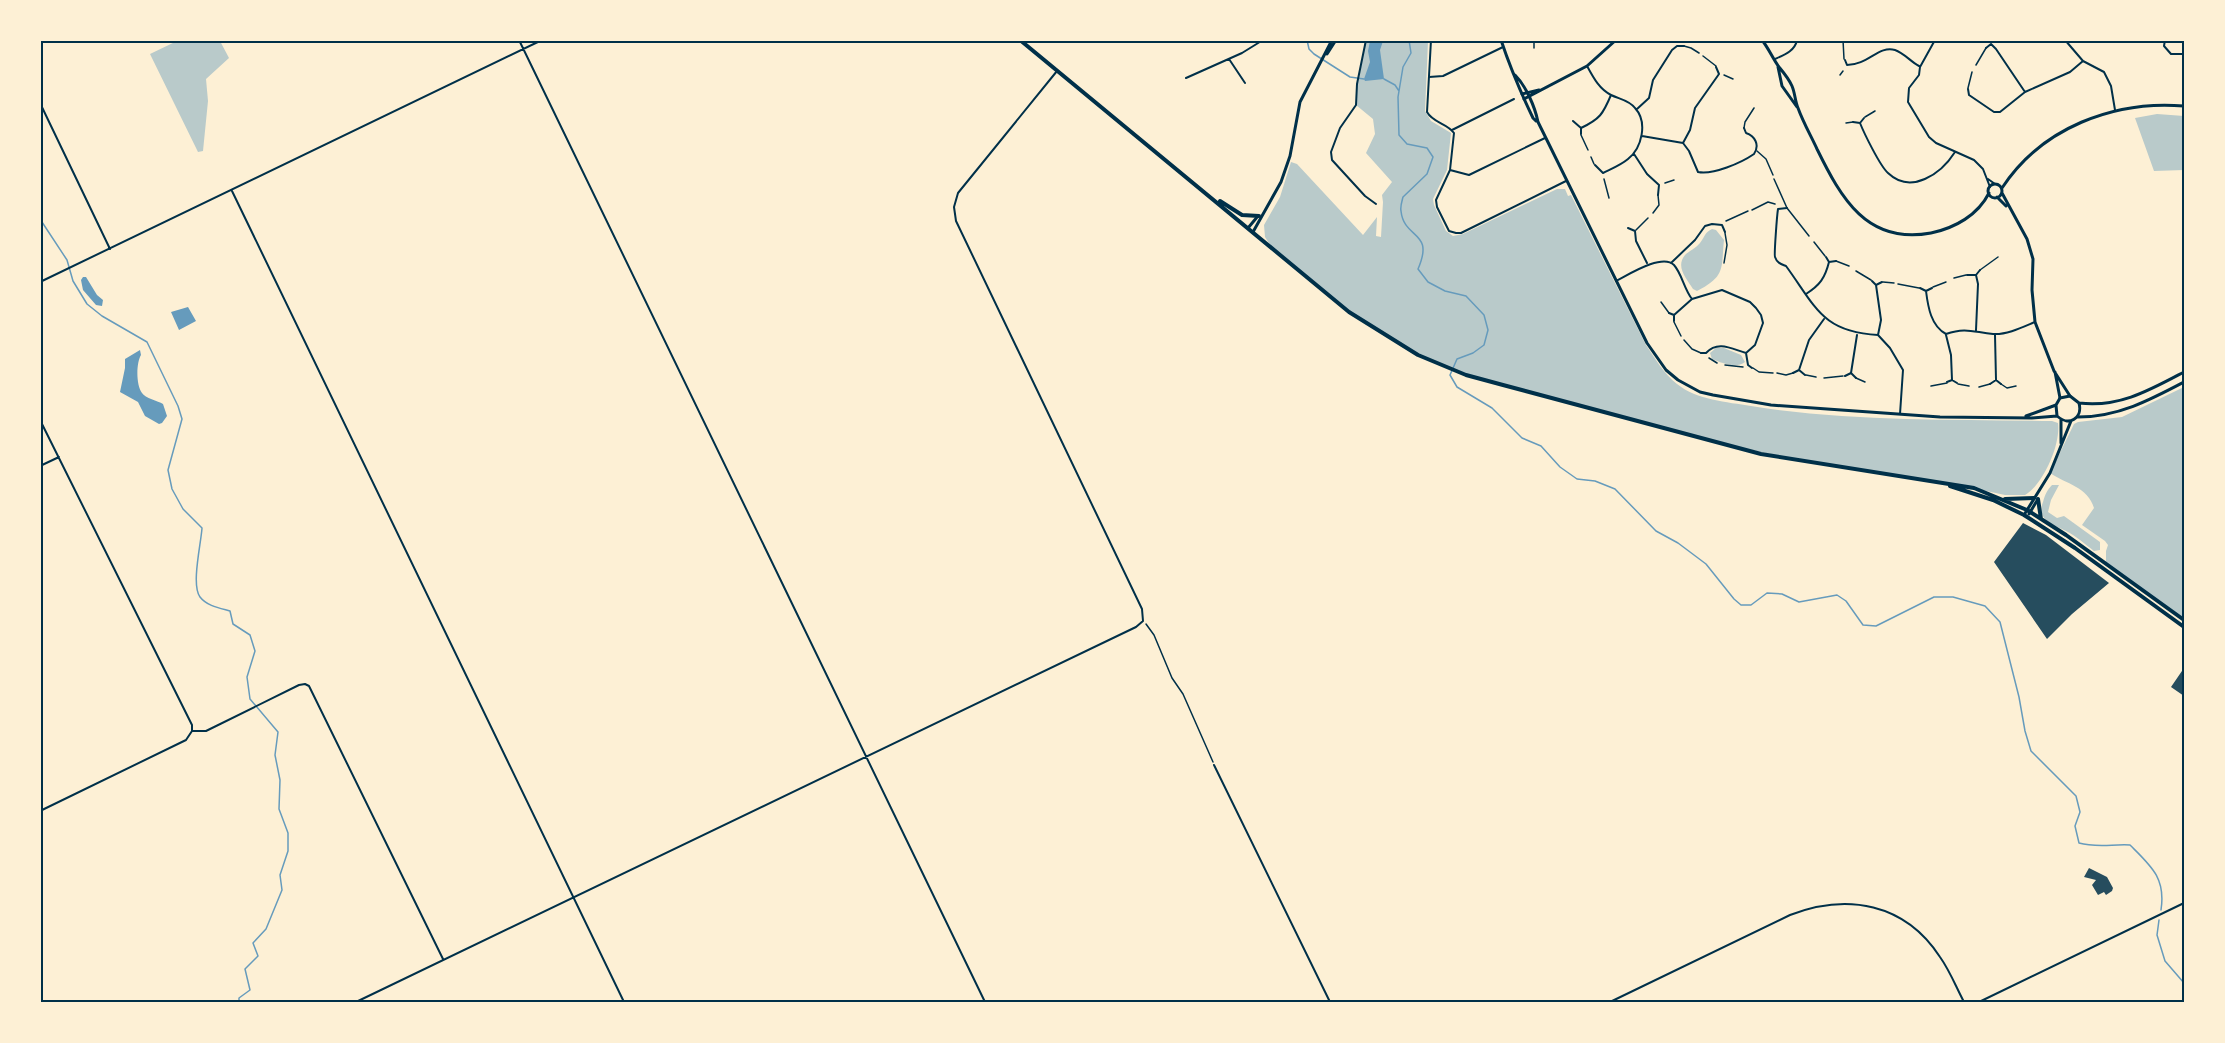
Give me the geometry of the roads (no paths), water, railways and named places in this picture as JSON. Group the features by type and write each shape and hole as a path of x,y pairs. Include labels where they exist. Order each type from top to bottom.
{"main road":[{"path":"1020,40 1349,312 1418,356 1466,375 1761,454 1974,488 2002,499 2027,514 2184,627"},
{"path":"1501,40 1515,75 1527,92 1545,138 1616,281 1656,357 1678,380 1700,392 1771,405 1978,418 2059,417 2071,421"},
{"path":"1524,99 1587,66 1616,40"},
{"path":"1762,40 1791,84 1798,108 1839,192 1855,211 1873,224 1900,233 1929,233 1961,222 1973,214 2002,191 2007,178"},
{"path":"1253,232 1275,194 1284,172 1300,102 1334,41"},
{"path":"1778,66 1782,86 1798,108"},
{"path":"1515,75 1516,83 1533,118 1538,122"},
{"path":"1522,94 1539,90"},
{"path":"1984,203 1990,187 2007,178 2028,156 2057,135 2077,124 2115,110 2154,105 2184,106"},
{"path":"1996,184 2027,239 2033,259 2032,290 2035,322 2054,370 2060,398 2056,405 2022,417"},
{"path":"1989,193 2008,207"},
{"path":"1209,194 1242,215 1261,215"},
{"path":"1248,228 1261,215"},
{"path":"2054,370 2070,396 2079,403 2106,404 2140,395 2184,372"},
{"path":"2027,514 2050,473 2071,421 2078,417 2124,411 2143,404 2184,382"},
{"path":"2060,398 2070,396"},
{"path":"2078,417 2081,407 2079,403"},
{"path":"2056,405 2061,444"},
{"path":"1946,484 2041,519 2184,620"},
{"path":"2002,499 2037,497"},
{"path":"2037,497 2041,519"}],"street":[{"path":"519,40 985,1002"},
{"path":"40,282 543,40"},
{"path":"1186,78 1229,59 1263,40"},
{"path":"1366,40 1357,81 1356,105 1341,126 1331,158 1365,196 1376,204"},
{"path":"1431,40 1427,109 1429,115 1452,130 1454,135 1450,170 1436,202 1448,229 1456,234 1566,180"},
{"path":"1676,40 1677,46"},
{"path":"1775,60 1790,51 1796,45 1797,40"},
{"path":"1935,40 1920,67 1919,75 1909,88 1908,102 1929,137 1974,160 1983,169 1990,187"},
{"path":"2065,40 2084,61 2097,67 2109,79 2115,110"},
{"path":"2165,40 2164,46 2171,54 2184,54"},
{"path":"1986,48 1991,42 2025,92"},
{"path":"1637,110 1649,99 1655,75 1672,50 1677,46 1684,46"},
{"path":"1429,77 1443,76 1503,47"},
{"path":"1847,65 1861,64 1888,49 1896,50 1920,67"},
{"path":"1229,59 1245,83"},
{"path":"1845,60 1847,65"},
{"path":"1964,96 1969,95 1994,112 2000,112 2025,92 2070,72 2084,61"},
{"path":"1843,71 1847,65"},
{"path":"1587,66 1601,88 1629,103 1637,110 1641,118 1642,136 1634,154 1603,173"},
{"path":"1716,67 1719,74"},
{"path":"356,1002 1136,627 1143,621 1142,609 956,221 954,207 958,193 1058,71"},
{"path":"1719,74 1724,75"},
{"path":"1683,143 1690,130 1695,108 1719,74"},
{"path":"1968,88 1969,95"},
{"path":"1581,128 1596,121 1602,115 1611,95"},
{"path":"1452,130 1514,99"},
{"path":"40,103 111,249"},
{"path":"1860,123 1864,118"},
{"path":"1573,121 1581,128 1581,134"},
{"path":"1853,122 1860,123"},
{"path":"1860,123 1886,172 1903,181 1913,182 1935,174 1946,166 1955,152"},
{"path":"1642,136 1683,143 1698,172 1707,173 1719,171 1750,157 1756,151 1754,137 1746,133 1743,128"},
{"path":"1450,170 1469,175 1545,138"},
{"path":"1634,154 1647,174 1659,185 1659,195"},
{"path":"1595,165 1603,173 1604,179"},
{"path":"1988,179 1996,184"},
{"path":"1659,185 1665,183"},
{"path":"232,191 624,1002"},
{"path":"1775,204 1778,210 1774,254 1777,261 1786,266 1824,319 1835,326 1857,334 1878,335 1890,348 1903,370 1900,414"},
{"path":"1778,210 1787,208"},
{"path":"1722,225 1726,221"},
{"path":"1616,281 1647,264 1671,262 1695,240 1705,226 1722,225"},
{"path":"1722,225 1725,232"},
{"path":"1628,228 1635,231 1636,241 1647,264"},
{"path":"1826,256 1830,262"},
{"path":"1830,262 1836,261"},
{"path":"1671,262 1692,298"},
{"path":"1806,294 1825,279 1830,262"},
{"path":"1976,275 1980,270"},
{"path":"1967,274 1976,275"},
{"path":"1976,275 1978,284 1976,330"},
{"path":"1872,281 1876,285 1881,320 1878,335"},
{"path":"1876,285 1882,282"},
{"path":"1920,288 1926,291 1933,320 1937,327 1946,334 1951,355 1952,380"},
{"path":"1926,291 1932,288"},
{"path":"1674,321 1674,315 1692,298 1722,290 1750,302 1761,315 1763,323 1755,345 1746,353"},
{"path":"1669,313 1674,315"},
{"path":"1793,373 1799,370 1809,340 1824,319"},
{"path":"1946,334 1964,329 1995,334 2035,322"},
{"path":"1851,373 1857,334"},
{"path":"1995,334 1996,380"},
{"path":"1701,353 1706,353 1714,346 1723,345 1746,353"},
{"path":"1706,353 1709,358"},
{"path":"1746,353 1748,365 1752,368"},
{"path":"1743,367 1748,365"},
{"path":"1799,370 1805,375"},
{"path":"1845,376 1851,373"},
{"path":"1851,373 1856,378"},
{"path":"1947,382 1952,380"},
{"path":"1952,380 1958,384"},
{"path":"1990,384 1996,380"},
{"path":"1996,380 2001,384"},
{"path":"40,420 186,714 192,731 186,740 40,810"},
{"path":"40,466 59,457"},
{"path":"192,731 206,731 305,684 312,691 444,960"},
{"path":"1214,765 1330,1002"},
{"path":"1610,1002 1790,915 1807,908 1841,903 1856,903 1879,909 1900,918 1913,928 1924,937 1940,957 1964,1002"},
{"path":"1979,1002 2184,903"}],"lane":[{"path":"1534,40 1534,48"},
{"path":"1843,40 1845,60"},
{"path":"1684,46 1699,53"},
{"path":"1976,65 1986,48"},
{"path":"1703,56 1716,67"},
{"path":"1840,75 1843,71"},
{"path":"1968,88 1972,72"},
{"path":"1724,75 1733,79"},
{"path":"1743,128 1754,108"},
{"path":"1864,118 1875,111"},
{"path":"1846,123 1853,122"},
{"path":"1581,134 1588,150"},
{"path":"1756,151 1766,159 1773,175"},
{"path":"1591,157 1595,165"},
{"path":"1604,179 1609,198"},
{"path":"1774,179 1787,208 1809,236"},
{"path":"1665,183 1674,180"},
{"path":"1653,213 1659,205 1659,195"},
{"path":"1752,210 1768,202 1775,204"},
{"path":"1726,221 1748,211"},
{"path":"1635,231 1648,218"},
{"path":"1623,226 1628,228"},
{"path":"1724,263 1727,245 1725,232"},
{"path":"1814,242 1826,256"},
{"path":"1980,270 1998,257"},
{"path":"1836,261 1848,266"},
{"path":"1856,271 1872,281"},
{"path":"1954,278 1967,274"},
{"path":"1882,282 1920,288"},
{"path":"1932,288 1946,282"},
{"path":"1661,302 1669,313"},
{"path":"1674,321 1681,336"},
{"path":"1684,340 1692,350 1701,353"},
{"path":"1709,358 1717,363"},
{"path":"1725,365 1743,367"},
{"path":"1752,368 1759,372 1773,373"},
{"path":"1777,374 1793,373"},
{"path":"1805,375 1816,377"},
{"path":"1824,378 1845,376"},
{"path":"1856,378 1865,382"},
{"path":"1931,386 1947,382"},
{"path":"1958,384 1969,386"},
{"path":"1979,387 1990,384"},
{"path":"2001,384 2007,388 2016,386"}],"water":[{"path":"1370,41 1383,41 1380,50 1384,79 1365,81 1364,79 1370,62 1368,51"},
{"path":"86,277 97,295 103,300 102,306 96,305 83,290 81,280"},
{"path":"188,307 196,321 179,330 171,312"},
{"path":"140,350 138,380 140,389 144,395 163,404 167,416 159,424 145,416 138,402 120,392 125,359"}],"waterway":[{"path":"1307,40 1309,49 1314,54 1350,77 1364,79"},
{"path":"1409,40 1411,53 1403,67 1398,97 1399,135 1407,144 1427,148 1433,157 1427,174 1403,197 1401,204 1403,220 1421,241 1423,248 1418,269 1428,282 1445,291 1466,296 1484,315 1488,330 1484,345 1473,353 1457,359 1450,375 1457,387 1492,408 1522,438 1541,446 1560,467 1577,479 1595,481 1615,489 1656,531 1678,543 1706,564 1741,605 1751,605 1767,593 1782,594 1799,602 1837,595 1846,601 1863,625 1876,626 1934,597 1953,597 1985,606 2000,622 2031,751 2076,796 2080,812 2075,826 2079,843 2098,846 2130,845 2150,866 2159,881 2161,910"},
{"path":"1384,79 1395,85 1399,91"},
{"path":"40,219 67,260 73,281 87,304 102,316 147,342 178,406 182,419 168,470 172,489 183,509 202,528 196,574 197,591 206,603 230,611 233,624 250,635 255,651 247,677 250,699 278,732 275,755 280,780 279,809 288,833 288,851 280,875 282,890 266,929 253,943 258,956 245,969 250,990 239,998 239,1002"},
{"path":"2159,920 2157,935 2165,961 2184,983"}]}
